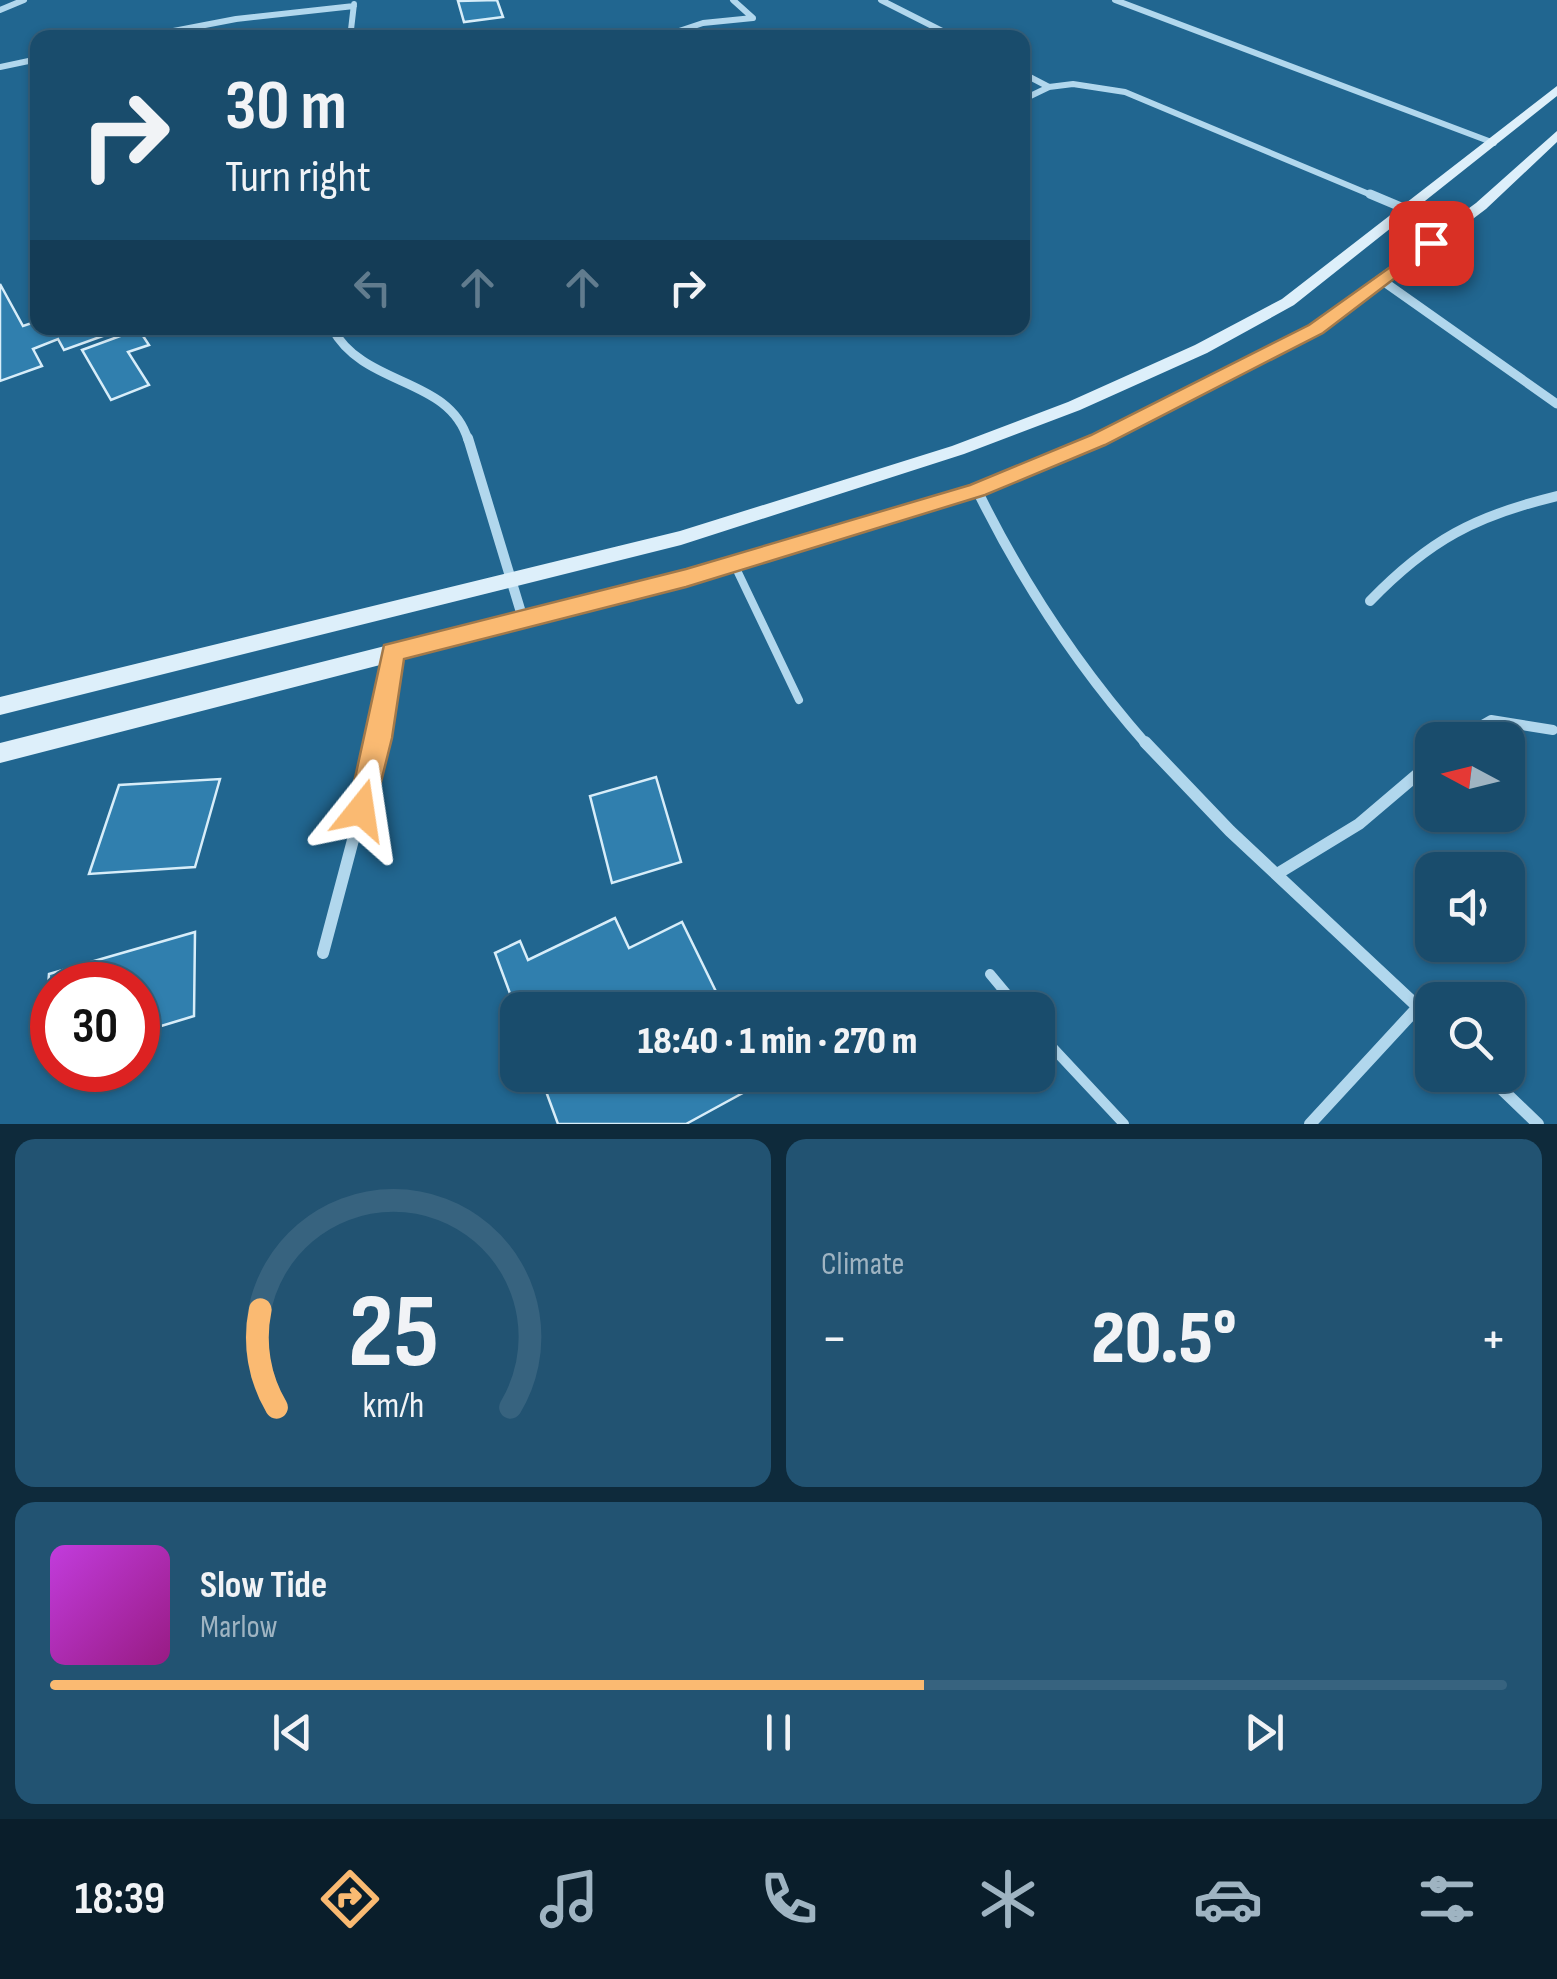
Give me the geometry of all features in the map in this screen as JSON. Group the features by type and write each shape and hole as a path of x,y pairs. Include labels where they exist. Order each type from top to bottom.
{"main road":[{"path":"0,706 681,538 958,450 1074,406 1201,349 1288,302 1557,90"},
{"path":"0,754 734,564 977,490 1098,440 1316,329 1481,206 1557,136"}],"street":[{"path":"0,10 24,0"},
{"path":"680,30 703,22 753,18 733,0"},
{"path":"881,0 940,30"},
{"path":"1114,0 1494,143"},
{"path":"183,30 354,3 351,30"},
{"path":"0,67 30,61"},
{"path":"1030,77 1049,87"},
{"path":"1030,96 1049,87 1074,84 1125,92 1408,210"},
{"path":"1380,280 1557,404"},
{"path":"334,335 338,347 354,361 452,405 465,429 523,619"},
{"path":"977,490 1005,556 1085,675 1136,736 1415,1004"},
{"path":"1370,601 1404,564 1468,519 1557,496"},
{"path":"323,953 380,738 393,652"},
{"path":"1475,722 1489,718 1510,722"},
{"path":"1525,725 1553,730"},
{"path":"1277,874 1324,851 1379,812 1415,778"},
{"path":"1310,1124 1415,1010"},
{"path":"1505,1092 1538,1124"}],"lane":[{"path":"734,564 799,700"},
{"path":"990,974 1005,992"},
{"path":"1055,1053 1104,1098 1124,1124"}],"building":[{"path":"497,0 503,17 464,22 458,1"},
{"path":"0,284 23,326 30,324 30,335 106,335 64,350 58,339 33,349 42,366 0,381"},
{"path":"123,335 146,335 143,336 149,345 128,352 149,385 111,400 82,350"},
{"path":"656,777 681,862 612,883 590,796"},
{"path":"220,779 195,867 89,874 119,785"},
{"path":"615,918 629,948 682,922 716,992 509,992 495,953 520,941 528,960"},
{"path":"195,932 194,1016 160,1026 160,962 91,962"},
{"path":"546,1092 745,1092 686,1124 558,1124"}],"route":[{"path":"361,810 380,738 393,652 686,578 977,490 1098,440 1226,378 1316,329 1431,243"}]}
